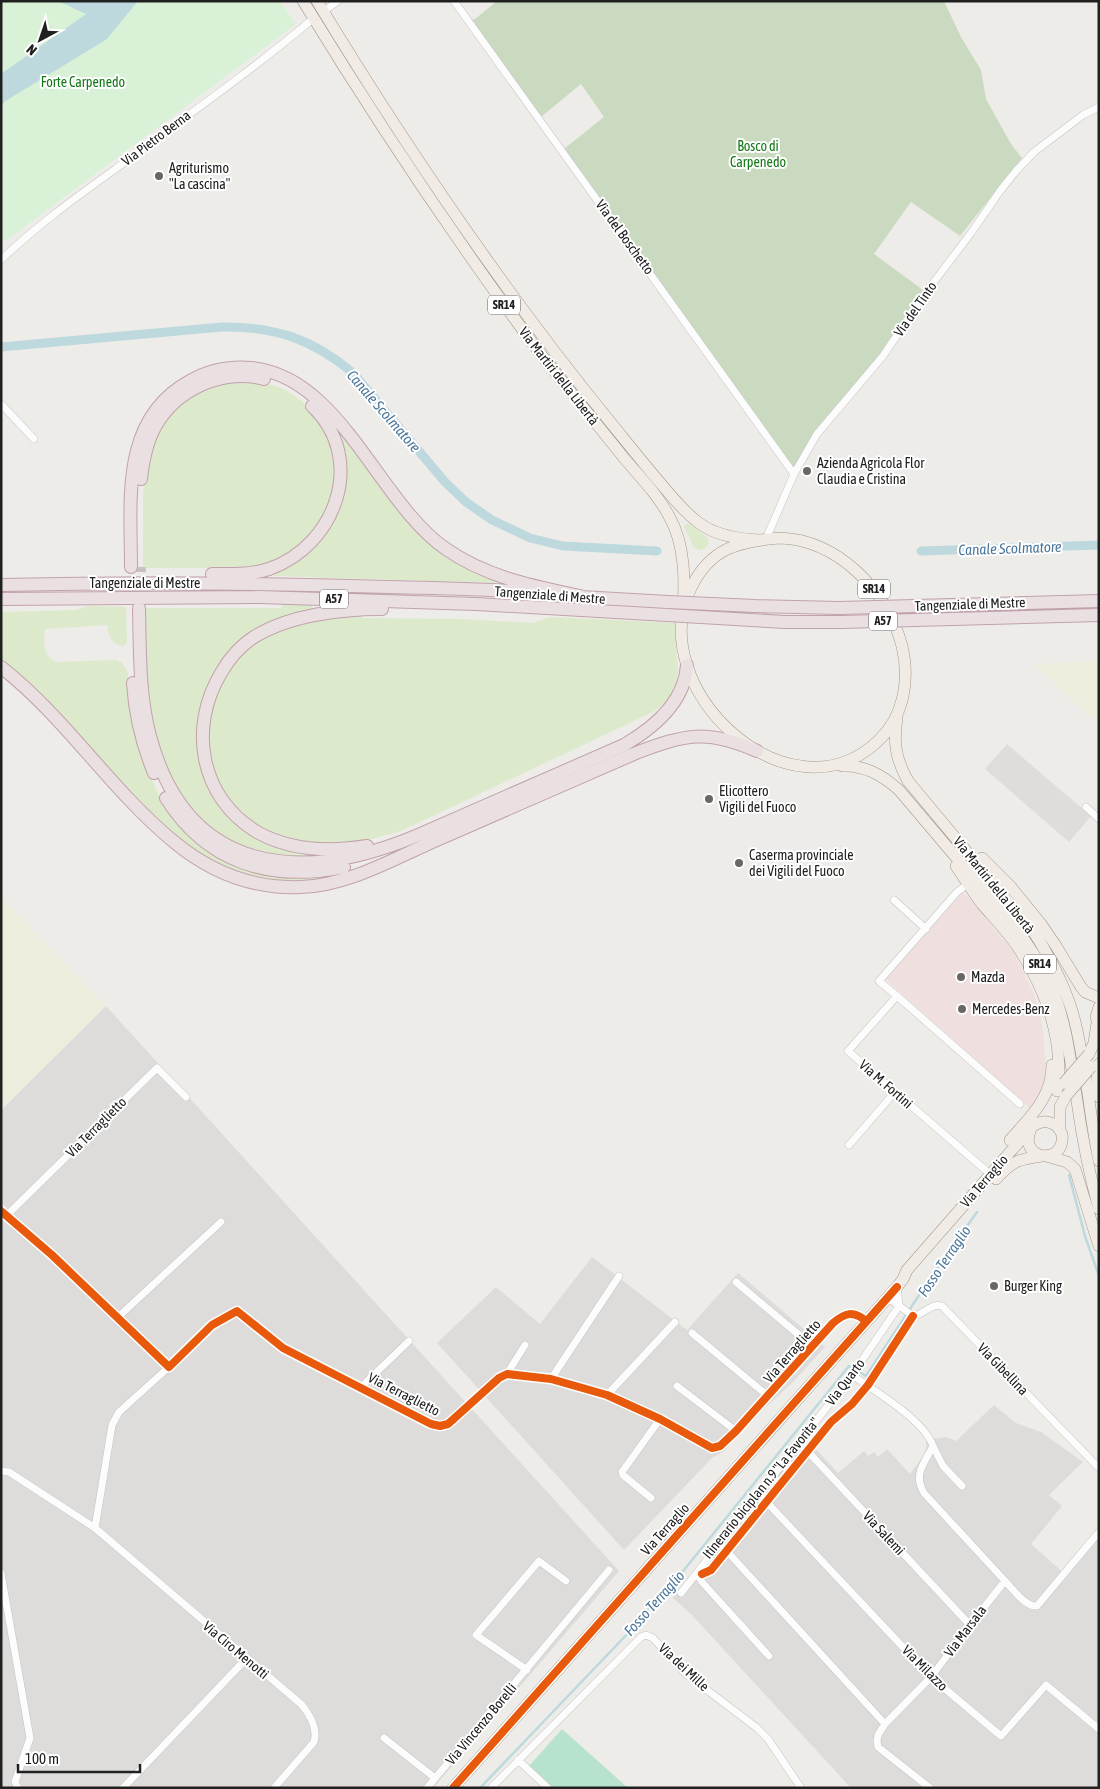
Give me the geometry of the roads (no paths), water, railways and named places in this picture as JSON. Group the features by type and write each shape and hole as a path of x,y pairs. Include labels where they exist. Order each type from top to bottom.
{"highway":[{"name":"A57","path":"146,582 168,575 256,572 281,564 307,546 326,524 335,504 340,484 339,457 330,431 323,418 314,407 292,390 271,381 251,377 227,378 194,388 176,402 156,425 144,458 139,497 135,567 131,496 140,437 148,420 161,403 174,391 191,380 219,369 243,367 269,371 282,376 309,392 343,427 408,514 428,535 446,549 477,567 502,578 589,598"},
{"name":"Tangenziale di Mestre","path":"1,585 146,582 287,583 456,589 755,606 839,608 1099,601"},
{"name":"Tangenziale di Mestre","path":"1,599 259,597 503,605 785,622 1099,615"},
{"name":"A57","path":"416,836 362,847 318,849 278,842 249,827 221,797 206,763 202,736 204,716 209,698 224,668 237,651 254,637 282,624 320,614 354,610 467,611 503,605"},
{"name":"A57","path":"436,840 386,857 341,868 308,872 283,871 254,865 230,858 205,843 180,818 164,795 144,746 138,725 134,695 135,608 142,693 153,746 161,768 176,798 195,822 228,847 250,856 272,861 301,863 349,858 416,836 616,749 636,738 656,723 675,701 683,685 687,665"},
{"name":"A57","path":"1,667 39,701 128,798 166,835 202,862 233,877 267,886 312,886 336,881 371,869 636,753 674,740 686,737 714,736 735,741 757,751"}],"main road":[{"name":"Via Martiri della Libertà","path":"303,1 318,15 479,250 558,356 648,469 682,508 700,524 724,534 742,538 763,539"},
{"name":"Via Martiri della Libertà","path":"317,1 318,15 391,141 470,257 548,364 646,484 670,518 677,533 683,561 685,591 683,610"},
{"name":"SR14","path":"789,538 804,541 822,548 845,562 873,588 898,632 905,664 905,680 903,697 898,712 887,731 870,748 857,757 835,766 801,767 776,760 757,751 731,732 713,713 697,689 687,665 681,622 683,610 692,586 710,559 733,546 763,539 789,538"},
{"name":"Via Martiri della Libertà","path":"898,712 894,740 898,761 908,781 1019,913 1045,949 1059,976 1090,1060"},
{"name":"Via Martiri della Libertà","path":"835,766 856,766 879,774 899,790 938,834 968,878 1023,937 1041,966 1058,1006 1070,1061 1065,1087"},
{"name":"SR14","path":"936,814 960,833 988,865 1011,887 1053,941 1080,988 1099,998"},
{"name":"SR14","path":"968,878 982,904 1016,944 1033,972 1053,1025 1058,1048 1060,1077 1065,1087"},
{"path":"990,1174 992,1164 1040,1104 1050,1086 1052,1065 1045,1001"},
{"name":"Via Terraglio","path":"900,1283 907,1270 1090,1060 1098,1025 1096,1013 1099,1007"},
{"path":"1090,1060 1088,1092 1099,1161"},
{"path":"1090,1060 1097,1078 1099,1097"},
{"name":"Via Terraglio","path":"1060,1130 1060,1107 1065,1087"},
{"path":"1065,1087 1077,1102 1087,1161 1099,1209"},
{"path":"1044,1156 1055,1153 1060,1148 1062,1139 1060,1130 1049,1122 1044,1121 1033,1127 1028,1140 1029,1145 1034,1152 1044,1156 1066,1162 1074,1170 1099,1246"},
{"name":"Via Terraglio","path":"453,1788 887,1297 915,1270 979,1197 1010,1164 1023,1158 1044,1156"}],"street":[{"name":"Via Pietro Berna","path":"1,260 15,246 94,184 338,1"},
{"name":"Via del Boschetto","path":"454,1 794,474"},
{"name":"Via del Tinto","path":"763,539 794,474 817,434 883,356 924,295 1016,171 1034,152 1083,115 1099,107"},
{"path":"1,404 34,439"},
{"path":"1086,807 1099,818"},
{"path":"968,878 926,929 879,981 1020,1104"},
{"path":"894,900 926,929"},
{"name":"Via M. Fortini","path":"897,996 848,1051 990,1174"},
{"name":"Via Terraglietto","path":"186,1097 157,1068 4,1213 52,1255 170,1367 212,1325 236,1311 283,1348 431,1424 440,1426 448,1424 507,1374 525,1345"},
{"path":"849,1145 895,1092"},
{"path":"117,1318 221,1222"},
{"path":"550,1380 619,1276"},
{"name":"Via Terraglietto","path":"736,1282 812,1346"},
{"path":"900,1283 901,1308"},
{"name":"Via Gibellina","path":"887,1297 910,1315 916,1316 932,1306 942,1306 1099,1468"},
{"name":"Via Quarto","path":"681,1593 854,1375 858,1366 901,1308"},
{"name":"Via Terraglietto","path":"507,1374 550,1380 607,1395 660,1419 712,1448 720,1446 736,1431 833,1322 841,1316 854,1314 859,1315 866,1321"},
{"path":"607,1395 675,1322"},
{"name":"Via Terraglietto","path":"692,1333 768,1396"},
{"name":"Via Terraglietto","path":"361,1387 409,1342"},
{"path":"94,1528 112,1425 119,1412 170,1367"},
{"path":"854,1375 912,1419 930,1437 943,1466 962,1486"},
{"path":"677,1386 736,1431"},
{"path":"651,1498 623,1475 622,1472 660,1419"},
{"name":"Via Salemi","path":"799,1442 970,1625"},
{"path":"933,1446 918,1476 919,1484 924,1493 1005,1581 1032,1606 1037,1606 1099,1532"},
{"name":"Via Ciro Menotti","path":"1,1471 9,1472 94,1528 302,1705 313,1725 316,1735 314,1742 274,1788"},
{"name":"Via Milazzo","path":"760,1495 931,1677 1001,1736 1046,1685 1099,1729"},
{"path":"721,1543 726,1551 885,1724"},
{"name":"Via Vincenzo Borelli","path":"527,1670 476,1635 539,1561 566,1581"},
{"name":"Via Vincenzo Borelli","path":"427,1788 609,1570"},
{"path":"698,1572 702,1582 769,1656"},
{"path":"1,1573 30,1738 16,1782 18,1788"},
{"name":"Via Marsala","path":"930,1788 878,1747 878,1735 885,1724 931,1677 1005,1581"},
{"name":"Via dei Mille","path":"491,1788 641,1637 646,1635 653,1638 686,1674 757,1728 768,1739 801,1788"},
{"path":"123,1788 246,1659"},
{"name":"Via Vincenzo Borelli","path":"384,1738 435,1778"},
{"path":"518,1760 548,1788"}],"water":[{"path":"58,1 138,1 107,39 4,102 1,107 1,74 86,14"}],"waterway":[{"name":"Canale Scolmatore","path":"1,347 222,327 241,327 276,332 308,343 323,351 353,373 445,482 466,502 492,520 530,538 563,546 657,551"},
{"name":"Canale Scolmatore","path":"921,551 1099,545"},
{"name":"Fosso Terraglio","path":"1069,1175 1085,1236 1099,1276"},
{"name":"Fosso Terraglio","path":"480,1788 667,1591 849,1366 866,1376 929,1280 977,1212"}],"tunnel":[{"path":"139,608 140,567"}],"place":[{"name":"Agriturismo \"La cascina\"","path":"159,176"},
{"name":"Azienda Agricola Flor Claudia e Cristina","path":"807,471"},
{"name":"Elicottero Vigili del Fuoco","path":"709,799"},
{"name":"Caserma provinciale dei Vigili del Fuoco","path":"739,863"},
{"name":"Mazda","path":"961,977"},
{"name":"Mercedes-Benz","path":"962,1009"},
{"name":"Burger King","path":"994,1286"}],"park label":[{"name":"Forte Carpenedo","path":"83,82"},
{"name":"Bosco di Carpenedo","path":"758,154"}]}
